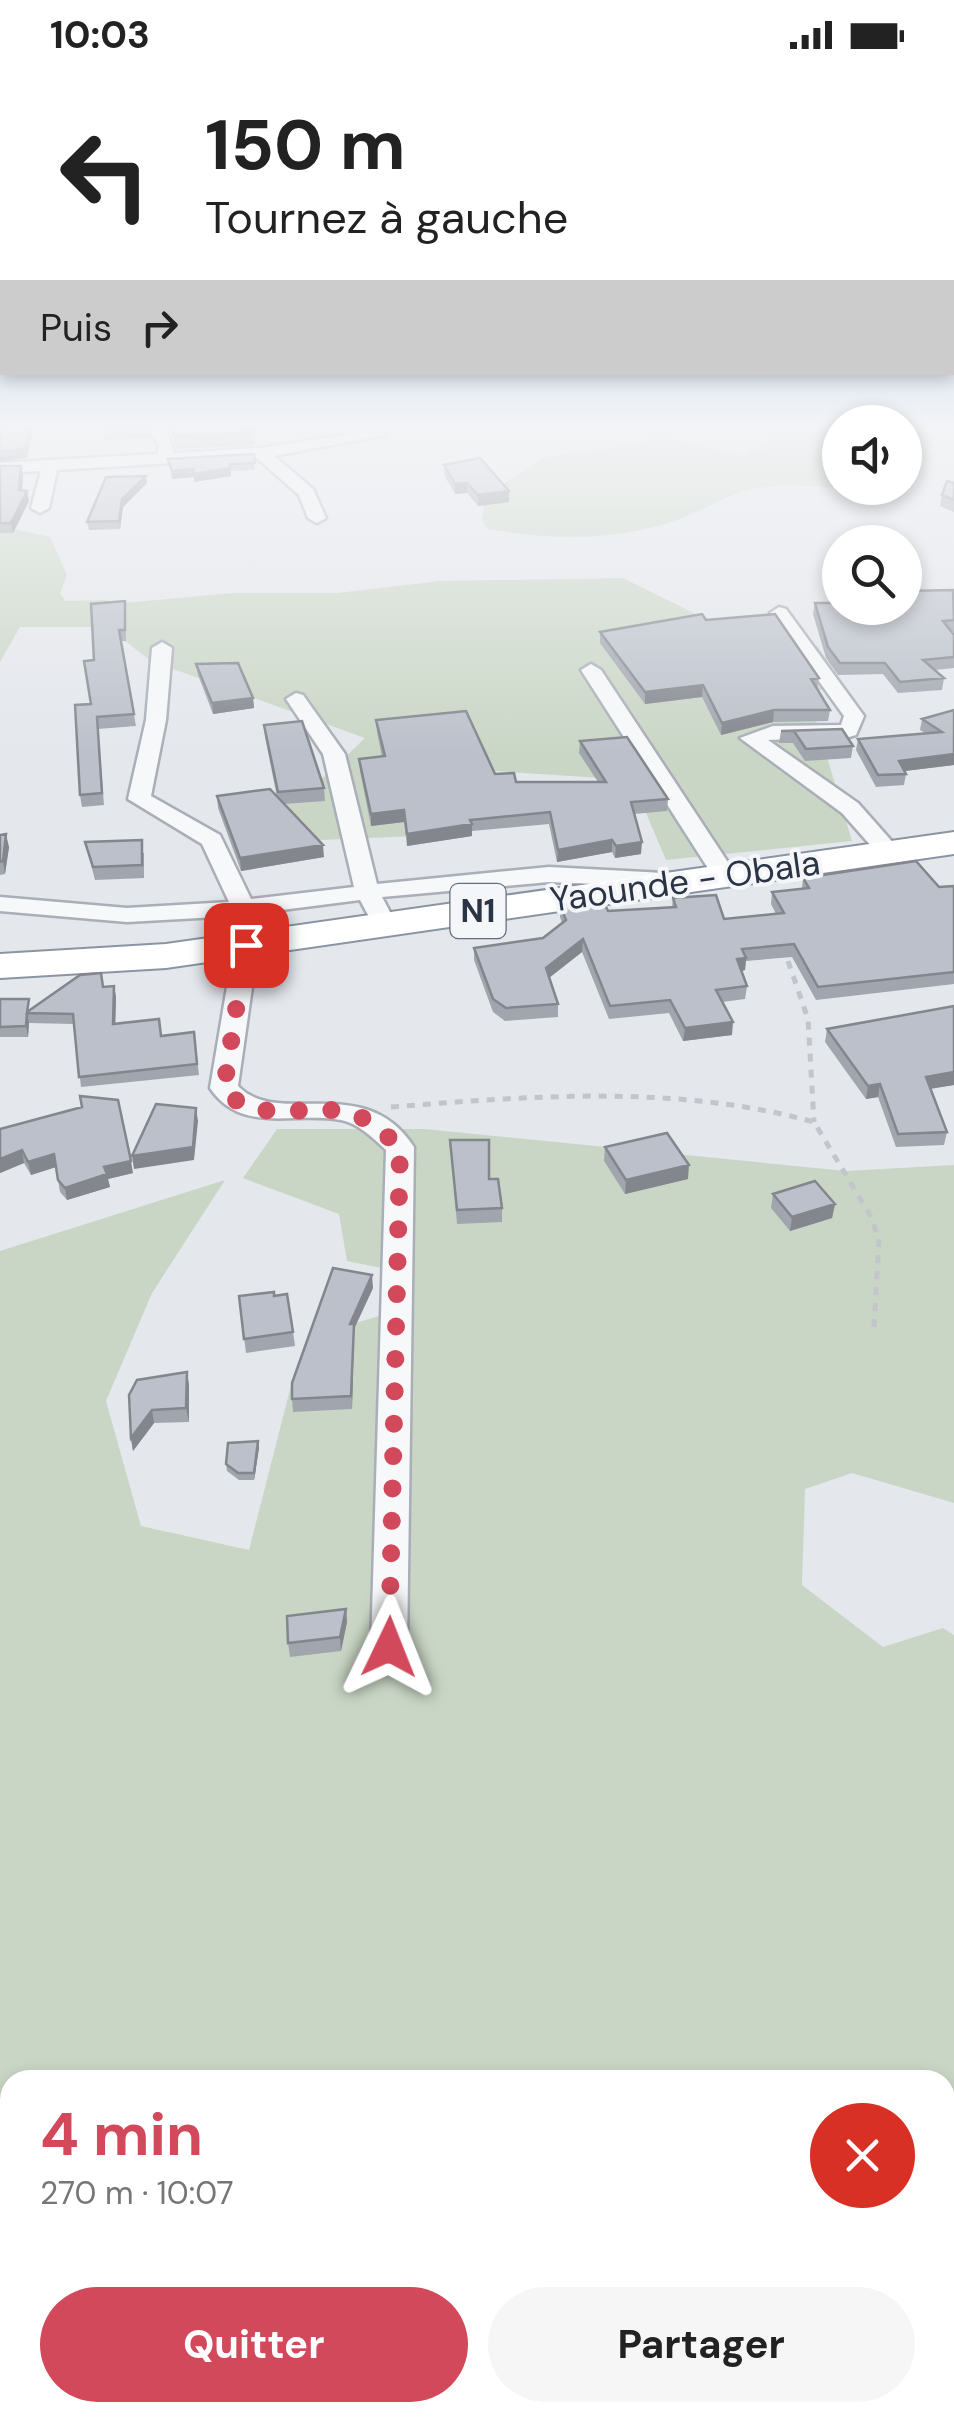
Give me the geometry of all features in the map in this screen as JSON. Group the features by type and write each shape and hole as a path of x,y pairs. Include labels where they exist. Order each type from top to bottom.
{"highway":[{"name":"Yaounde - Obala","path":"18,966 253,944 723,873 954,843"}],"street":[{"path":"778,613 854,716 849,731 773,732 751,738 850,808 888,852"},
{"path":"162,648 156,720 139,799 212,840 242,904 253,944 224,1088 234,1101 256,1110 344,1111 376,1125 400,1148 389,1647"},
{"path":"591,670 723,873"},
{"path":"296,698 334,754 366,890 385,925"},
{"path":"0,904 146,914 366,890 574,875 642,875 684,881"},
{"path":"0,977 18,966"}],"path":[{"path":"788,961 798,978 809,1018 814,1122 870,1215 879,1239 874,1328"},
{"path":"344,1111 624,1098 736,1102 814,1122"}],"green space":[{"path":"0,535 50,537 67,575 60,594 66,601 105,600 114,604 232,593 338,593 440,581 623,578 732,632 817,646 847,689 819,690 773,706 816,720 852,841 666,860 632,780 462,769 438,835 320,840 246,832 329,773 365,738 151,661 107,627 20,627 0,662"},
{"path":"532,535 608,535 559,537"},
{"path":"277,1129 424,1129 846,1171 954,1165 954,1503 852,1473 805,1489 802,1585 883,1647 943,1628 954,1635 954,2070 0,2070 0,1251 225,1180 152,1293 106,1401 141,1526 249,1550 294,1374 318,1334 386,1314 397,1271 347,1261 339,1214 243,1178"}],"building":[{"path":"953,590 954,620 943,621 954,635 954,657 923,660 944,678 900,682 885,663 840,663 828,647 815,603 822,603 822,625 922,625 922,591"},
{"path":"125,601 125,630 119,630 134,714 97,717 102,793 80,795 75,705 91,704 84,661 94,660 91,604"},
{"path":"702,614 706,620 775,614 819,678 811,679 830,710 774,710 722,723 703,685 645,692 600,632"},
{"path":"238,663 253,698 212,703 196,664"},
{"path":"954,710 954,754 899,761 906,774 878,775 858,739 942,732 922,719"},
{"path":"466,711 495,774 514,773 516,782 606,782 580,741 627,737 668,799 631,802 642,842 616,846 612,840 558,850 550,812 470,820 472,824 407,834 404,810 371,814 359,759 385,756 376,720"},
{"path":"302,721 324,788 278,792 264,725"},
{"path":"842,729 853,746 806,749 794,731 781,731"},
{"path":"270,789 323,845 240,858 217,796"},
{"path":"6,834 3,861 0,862 0,835"},
{"path":"142,840 142,865 93,867 85,842"},
{"path":"916,861 939,887 954,886 954,972 818,987 794,944 742,949 746,958 737,959 747,986 716,990 733,1022 685,1028 670,1000 610,1006 583,939 546,968 558,1004 506,1008 493,999 474,948 543,938 566,920 560,905 603,900 608,911 676,907 673,898 716,895 724,919 784,913 772,892 809,888 803,878"},
{"path":"101,973 103,987 114,986 113,1024 159,1019 161,1036 194,1032 197,1064 79,1077 73,1014 27,1013 26,1026 0,1027 0,999 29,999 27,1012 80,975"},
{"path":"954,1006 954,1072 926,1077 947,1132 898,1134 880,1084 868,1086 827,1029"},
{"path":"80,1096 118,1100 131,1161 104,1167 107,1174 65,1188 58,1180 54,1154 28,1162 22,1150 0,1159 0,1129 82,1107"},
{"path":"156,1104 196,1108 193,1147 132,1156"},
{"path":"667,1133 689,1165 626,1180 605,1147"},
{"path":"450,1140 489,1140 489,1179 498,1179 502,1208 457,1210"},
{"path":"815,1181 835,1204 792,1217 773,1194"},
{"path":"333,1268 372,1275 350,1324 354,1324 351,1396 292,1399 292,1383"},
{"path":"274,1292 274,1296 287,1294 293,1332 244,1339 239,1296"},
{"path":"187,1372 186,1408 152,1410 131,1438 129,1395 137,1380"},
{"path":"258,1441 254,1473 238,1473 226,1464 228,1443"},
{"path":"346,1609 340,1637 288,1643 287,1616"}],"route":[{"path":"246,945 224,1088 234,1101 256,1110 344,1111 376,1125 400,1148 389,1647"}]}
